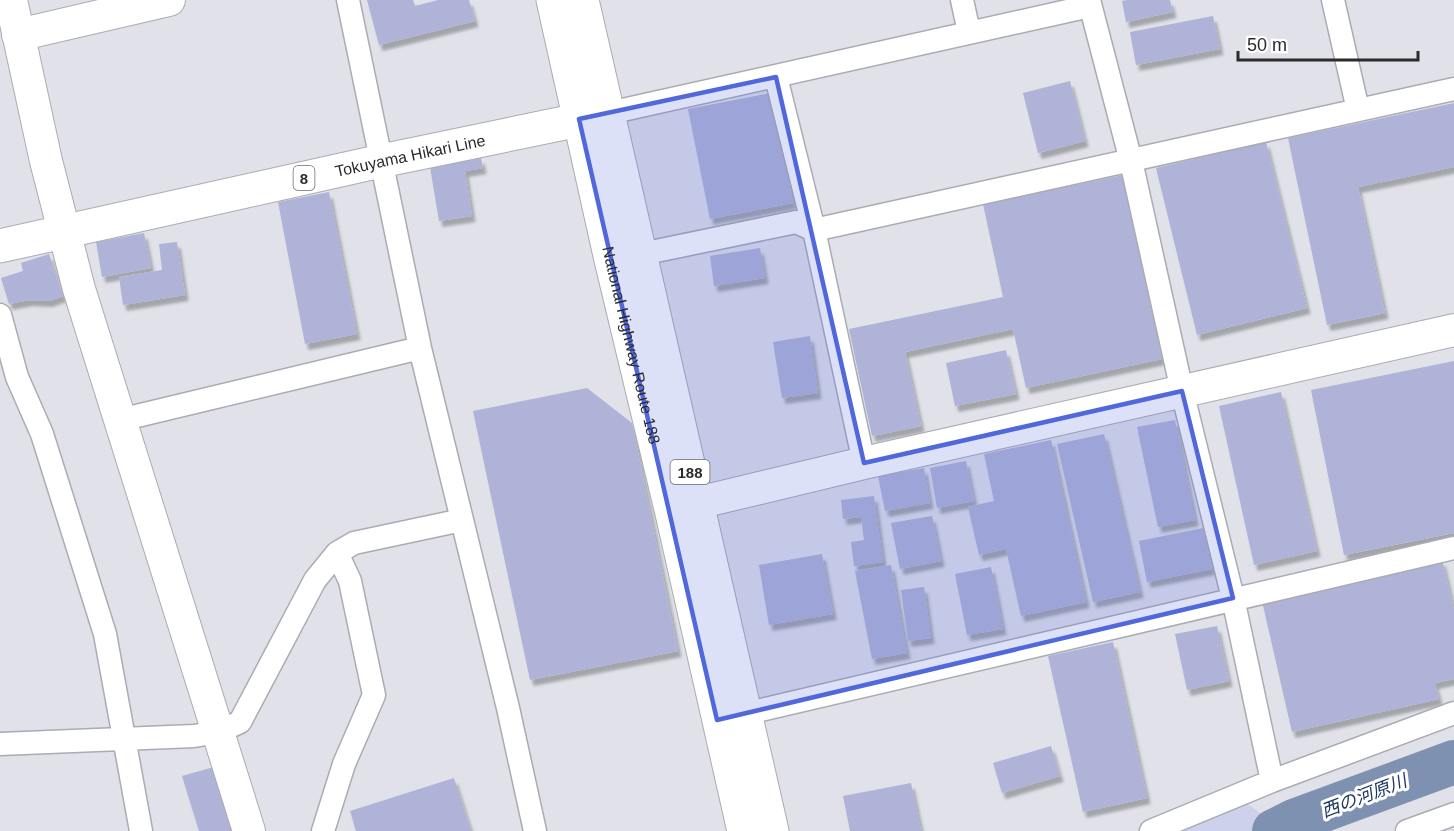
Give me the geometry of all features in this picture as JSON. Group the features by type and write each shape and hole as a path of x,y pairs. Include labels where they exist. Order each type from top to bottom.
{"main road":[{"name":"National Highway Route 188","path":"553,0 594,116 684,506 731,717 744,831"},
{"name":"National Highway Route 188","path":"582,0 594,116"},
{"name":"Tokuyama Hikari Line","path":"0,246 63,230 594,116"},
{"name":"National Highway Route 188","path":"731,717 772,831"}],"street":[{"path":"11,0 63,230 79,289 249,831"},
{"path":"18,35 169,0"},
{"path":"348,0 420,348 535,831"},
{"path":"962,0 969,32"},
{"path":"1333,0 1358,110"},
{"path":"594,116 776,77 1089,3 1131,160 1182,391 1233,598 1272,781"},
{"path":"776,77 814,230 864,463"},
{"path":"626,257 795,222 814,230 1454,89"},
{"path":"0,315 17,377 42,434 105,634 141,831"},
{"path":"684,506 864,463 1454,330"},
{"path":"120,420 420,348"},
{"path":"0,744 194,736 218,732 240,722 315,580 336,553 354,543 462,520"},
{"path":"731,717 1454,548"},
{"path":"323,831 344,765 374,695 350,581 336,553"},
{"path":"1151,831 1272,781 1454,713"},
{"path":"1407,831 1454,814"}],"highlighted area":[{"path":"776,77 864,463 1182,391 1233,598 717,720 579,119"}],"shaded area":[{"path":"1245,802 1267,818 1273,831 1175,831"}],"building":[{"path":"367,0 413,0 415,6 438,0 469,0 475,21 379,45"},
{"path":"1170,0 1173,12 1126,22 1122,1"},
{"path":"1213,16 1220,49 1136,65 1130,32"},
{"path":"1070,81 1085,141 1038,153 1023,93"},
{"path":"771,93 793,203 710,219 688,109"},
{"path":"1454,103 1454,167 1358,187 1385,313 1327,325 1288,138"},
{"path":"1266,142 1307,308 1197,335 1156,168"},
{"path":"481,158 483,168 465,171 472,216 439,221 430,167"},
{"path":"1123,175 1162,359 1026,388 1013,329 905,352 921,426 872,436 849,329 1003,297 983,204"},
{"path":"329,192 357,334 305,344 278,202"},
{"path":"144,233 151,268 102,277 96,242"},
{"path":"177,242 185,295 123,305 119,277 162,270 159,244"},
{"path":"760,248 765,278 714,286 710,256"},
{"path":"49,254 63,296 49,301 29,300 9,304 1,278 23,271 21,263"},
{"path":"810,336 818,393 782,398 773,342"},
{"path":"1006,350 1016,394 955,406 946,363"},
{"path":"1454,361 1454,533 1344,555 1311,390"},
{"path":"587,388 632,423 678,651 530,680 473,411"},
{"path":"1281,392 1317,551 1254,565 1219,406"},
{"path":"1175,420 1195,520 1158,527 1137,427"},
{"path":"1104,434 1140,592 1093,602 1057,444"},
{"path":"1051,440 1086,602 1021,616 1006,549 979,555 968,507 994,501 984,454"},
{"path":"966,461 974,501 937,508 930,468"},
{"path":"924,468 930,503 885,511 878,476"},
{"path":"874,496 883,562 854,566 851,542 864,540 861,517 843,519 841,500"},
{"path":"932,516 941,561 900,569 891,523"},
{"path":"1203,528 1212,569 1147,582 1139,541"},
{"path":"822,554 833,614 769,625 759,565"},
{"path":"1442,560 1454,610 1454,679 1435,683 1439,699 1292,732 1262,601"},
{"path":"891,565 907,653 872,659 855,571"},
{"path":"991,567 1003,629 967,635 955,574"},
{"path":"924,587 931,638 908,641 901,590"},
{"path":"1217,626 1229,681 1187,690 1175,634"},
{"path":"1113,642 1147,798 1083,812 1048,656"},
{"path":"1051,746 1060,776 1002,793 993,763"},
{"path":"221,765 241,831 199,831 182,776"},
{"path":"454,778 471,831 356,831 350,811"},
{"path":"911,783 921,831 850,831 843,796"}],"waterway":[{"name":"西の河原川","path":"1274,831 1294,821 1454,762"}]}
